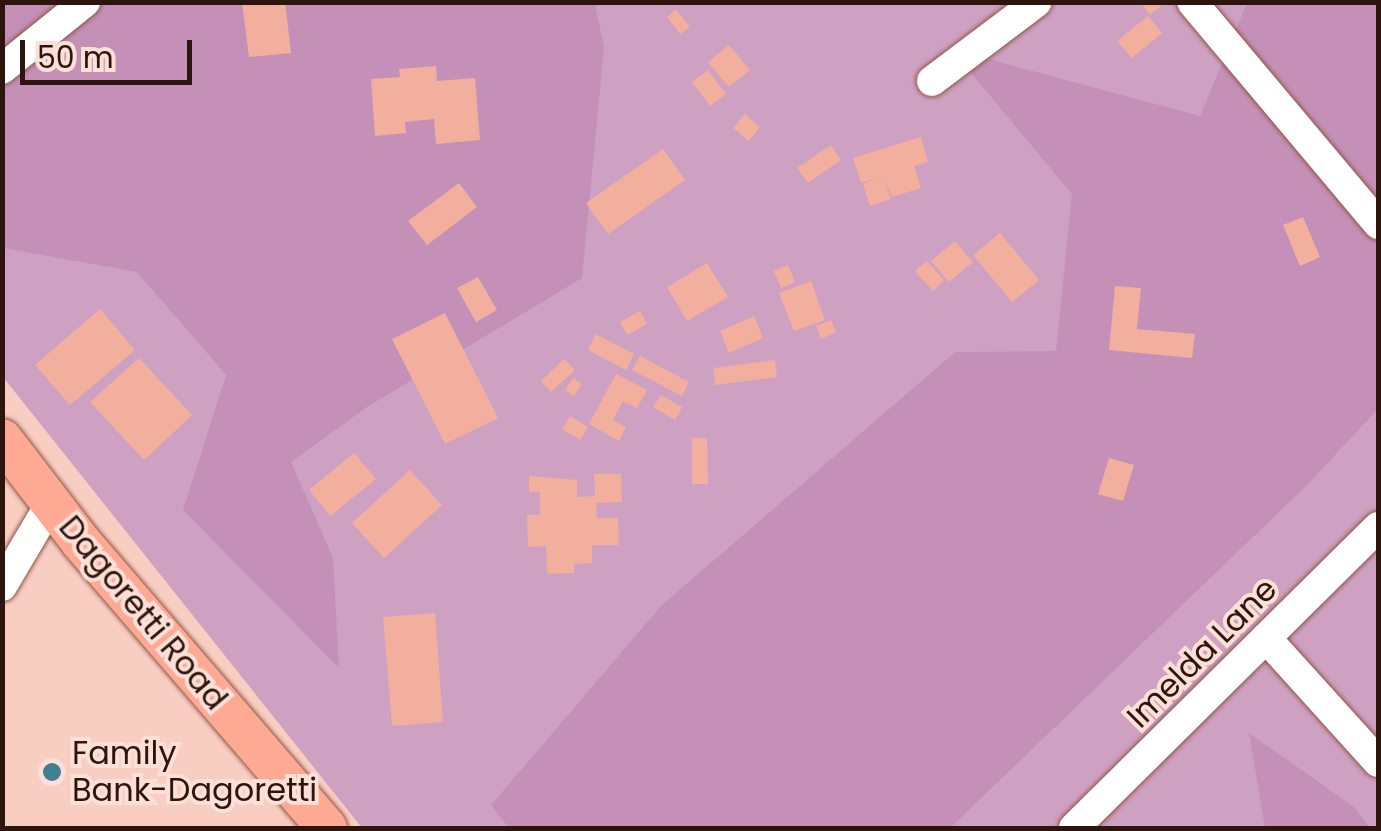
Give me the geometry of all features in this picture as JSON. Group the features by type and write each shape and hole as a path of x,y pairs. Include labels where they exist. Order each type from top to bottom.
{"main road":[{"name":"Dagoretti Road","path":"2,439 51,503 327,828"}],"street":[{"path":"2,68 85,2"},
{"path":"932,81 1003,12 1036,2"},
{"path":"1192,2 1378,224"},
{"path":"2,586 51,503"},
{"name":"Imelda Lane","path":"1074,828 1378,526"},
{"path":"1266,638 1378,762"}],"shaded area":[{"path":"2,3 595,3 604,48 582,278 367,407 291,462 333,558 339,668 183,510 226,375 137,272 3,248"},
{"path":"3,3 1378,3 1378,828 362,828 3,377"},
{"path":"1247,3 1378,3 1378,409 1307,485 950,828 509,828 491,805 661,606 955,352 1056,351 1072,194 951,49 1200,116"},
{"path":"1249,733 1354,807 1370,828 1265,828"}],"building":[{"path":"242,2 285,2 291,53 249,57"},
{"path":"1140,2 1166,2 1150,15"},
{"path":"676,9 690,27 680,34 667,17"},
{"path":"1148,16 1162,33 1132,58 1117,41"},
{"path":"729,45 750,70 729,87 708,62"},
{"path":"436,66 437,81 475,78 480,140 436,144 434,119 405,122 406,133 375,136 371,79 400,77 399,69"},
{"path":"708,70 726,94 710,106 692,82"},
{"path":"745,114 760,127 749,141 733,128"},
{"path":"921,137 928,162 914,166 921,188 892,197 883,176 891,199 870,206 863,184 879,177 861,183 853,158"},
{"path":"831,145 841,160 808,183 797,168"},
{"path":"663,149 685,180 608,234 586,203"},
{"path":"459,183 477,207 427,245 408,221"},
{"path":"1303,217 1320,257 1300,266 1283,225"},
{"path":"1000,233 1039,280 1012,302 973,255"},
{"path":"955,241 973,262 949,282 931,261"},
{"path":"927,261 944,280 933,291 915,271"},
{"path":"707,263 728,297 687,321 667,287"},
{"path":"788,265 795,282 781,288 774,271"},
{"path":"478,277 497,310 476,322 457,288"},
{"path":"811,281 825,320 794,331 779,293"},
{"path":"1115,286 1141,288 1137,329 1195,334 1192,358 1109,350"},
{"path":"100,309 135,350 70,405 35,365"},
{"path":"640,311 647,324 627,335 620,322"},
{"path":"445,313 498,418 445,444 392,339"},
{"path":"754,316 763,338 729,353 720,331"},
{"path":"831,320 836,332 821,339 816,326"},
{"path":"596,334 634,354 626,370 588,350"},
{"path":"640,356 689,382 682,396 632,370"},
{"path":"139,358 192,415 144,460 90,402"},
{"path":"564,359 575,370 551,392 541,381"},
{"path":"775,360 777,377 715,385 713,368"},
{"path":"616,374 647,390 637,408 623,401 613,420 626,427 619,441 589,424"},
{"path":"573,378 582,384 574,396 565,390"},
{"path":"661,395 682,407 675,420 653,407"},
{"path":"570,416 588,427 580,440 562,429"},
{"path":"692,438 707,438 708,484 692,484"},
{"path":"354,453 376,479 330,516 309,490"},
{"path":"1109,458 1134,465 1123,501 1098,494"},
{"path":"410,470 442,505 384,558 352,523"},
{"path":"594,474 621,474 622,502 596,503 597,518 618,518 619,545 592,545 592,563 574,564 574,573 547,574 546,546 528,547 527,515 540,515 540,492 529,492 529,476 577,480 577,497 595,496"},
{"path":"435,613 443,722 392,726 383,617"}],"place":[{"name":"Family Bank-Dagoretti","path":"52,772"}]}
